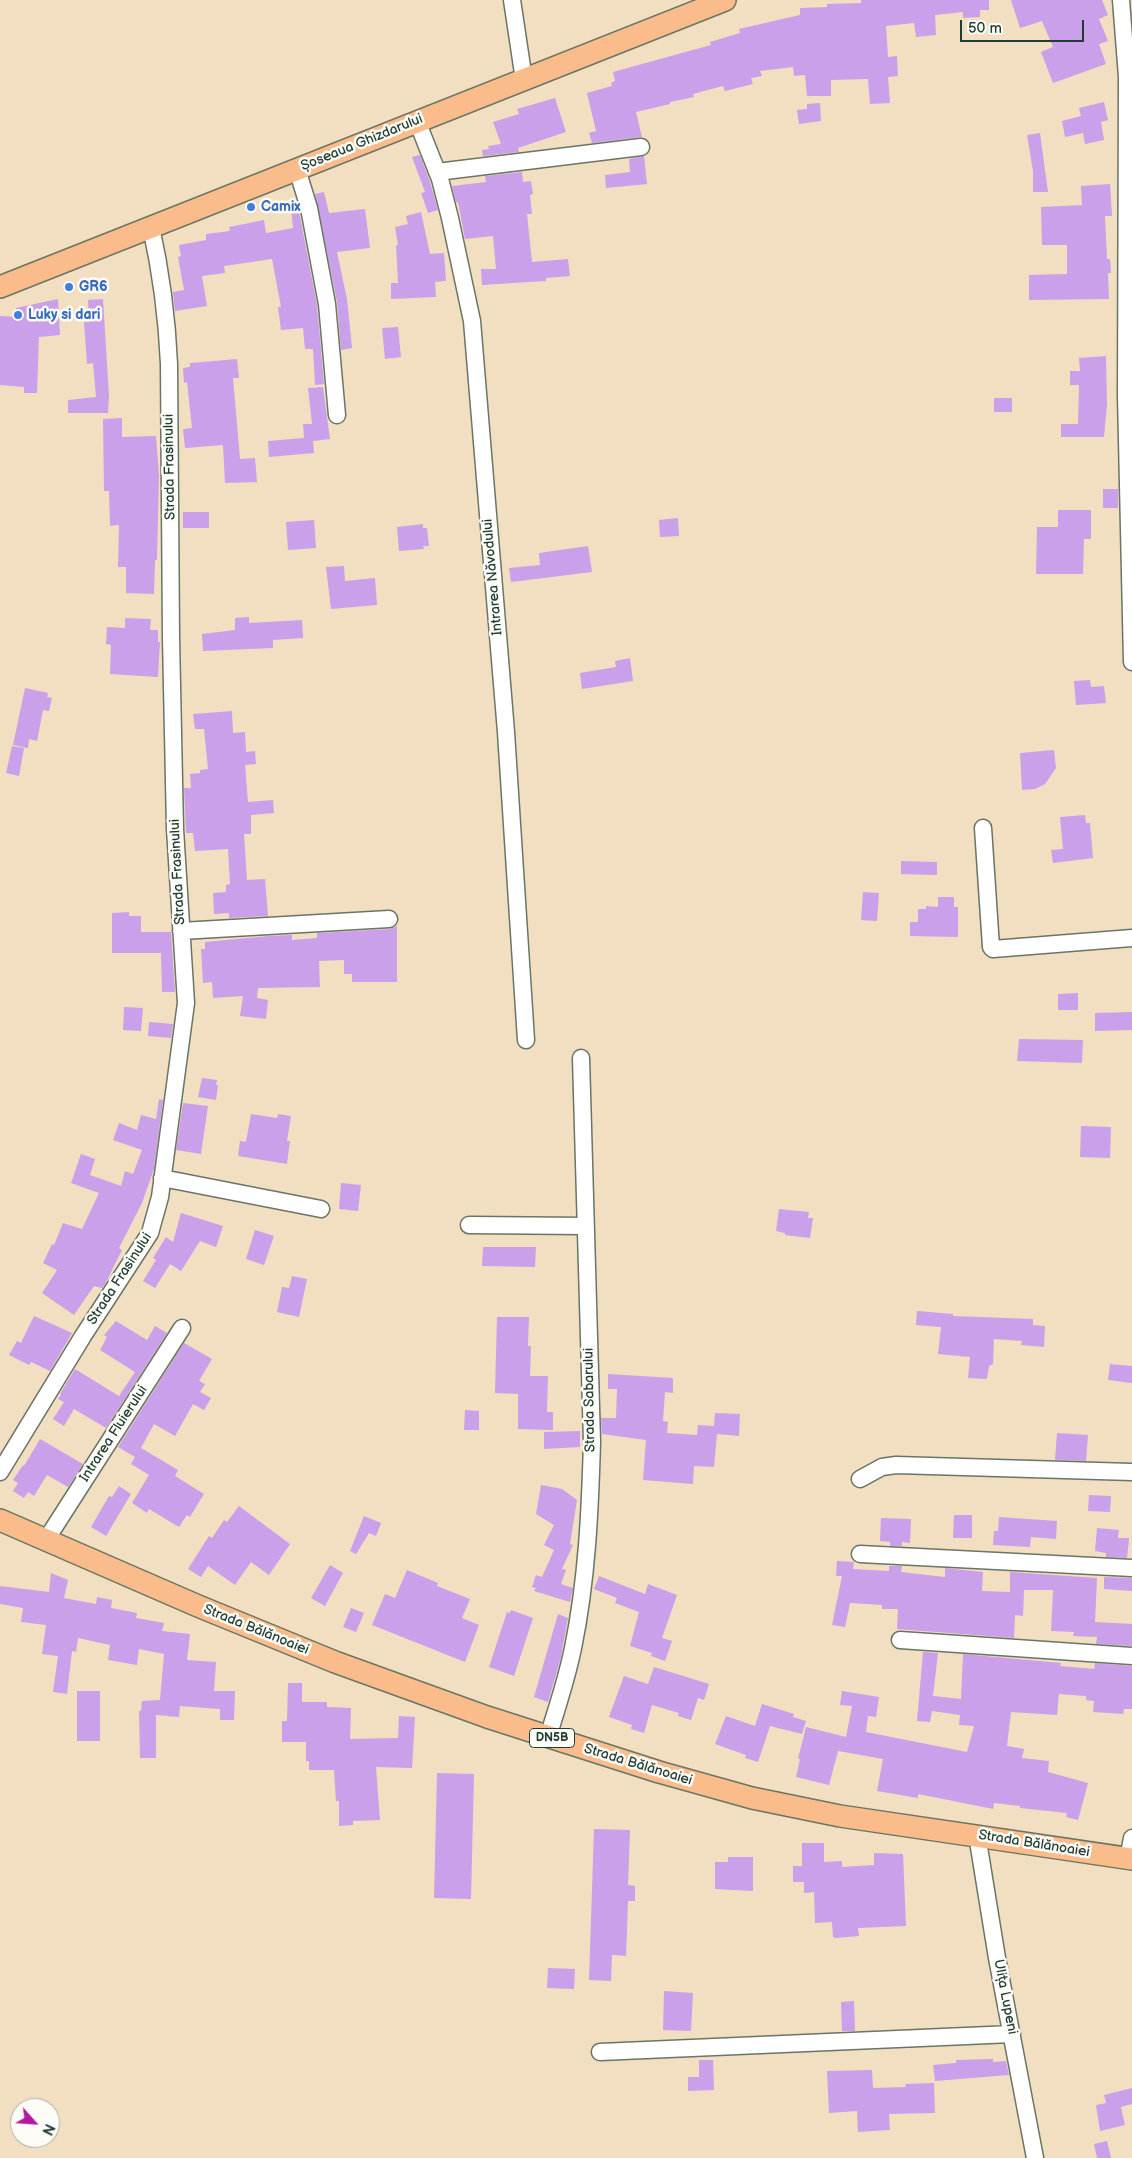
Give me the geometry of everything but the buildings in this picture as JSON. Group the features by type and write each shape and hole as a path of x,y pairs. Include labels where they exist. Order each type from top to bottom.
{"main road":[{"name":"Șoseaua Ghizdarului","path":"0,287 725,0"},
{"name":"Strada Bălănoaiei","path":"0,1520 207,1610 335,1662 548,1737 687,1780 752,1798 840,1816 1130,1859"}],"street":[{"path":"512,0 524,80"},
{"path":"1121,0 1127,77 1126,396 1132,662"},
{"name":"Intrarea Năvodului","path":"416,121 437,172 450,218 472,321 506,732 526,1040"},
{"path":"437,172 641,147"},
{"path":"297,169 308,208 327,304 337,415"},
{"name":"Strada Frasinului","path":"0,1472 83,1336 150,1233 155,1219 162,1178 186,1003 175,829 170,638 167,327 158,255 152,227"},
{"path":"983,828 991,947 993,949 1132,938"},
{"path":"182,931 389,919"},
{"name":"Strada Sabarului","path":"548,1737 572,1650 588,1541 592,1442 581,1058"},
{"path":"162,1178 321,1209"},
{"path":"469,1224 585,1226"},
{"name":"Intrarea Fluierului","path":"46,1540 182,1328"},
{"path":"860,1479 882,1467 896,1464 1132,1472"},
{"path":"860,1554 1132,1568"},
{"path":"900,1640 1132,1656"},
{"name":"Ulița Lupeni","path":"977,1835 1035,2158"},
{"path":"1130,1859 1132,1838"},
{"path":"600,2052 1012,2034"}],"place":[{"name":"Camix","path":"251,207"},
{"name":"GR6","path":"69,287"},
{"name":"Luky si dari","path":"18,315"}]}
